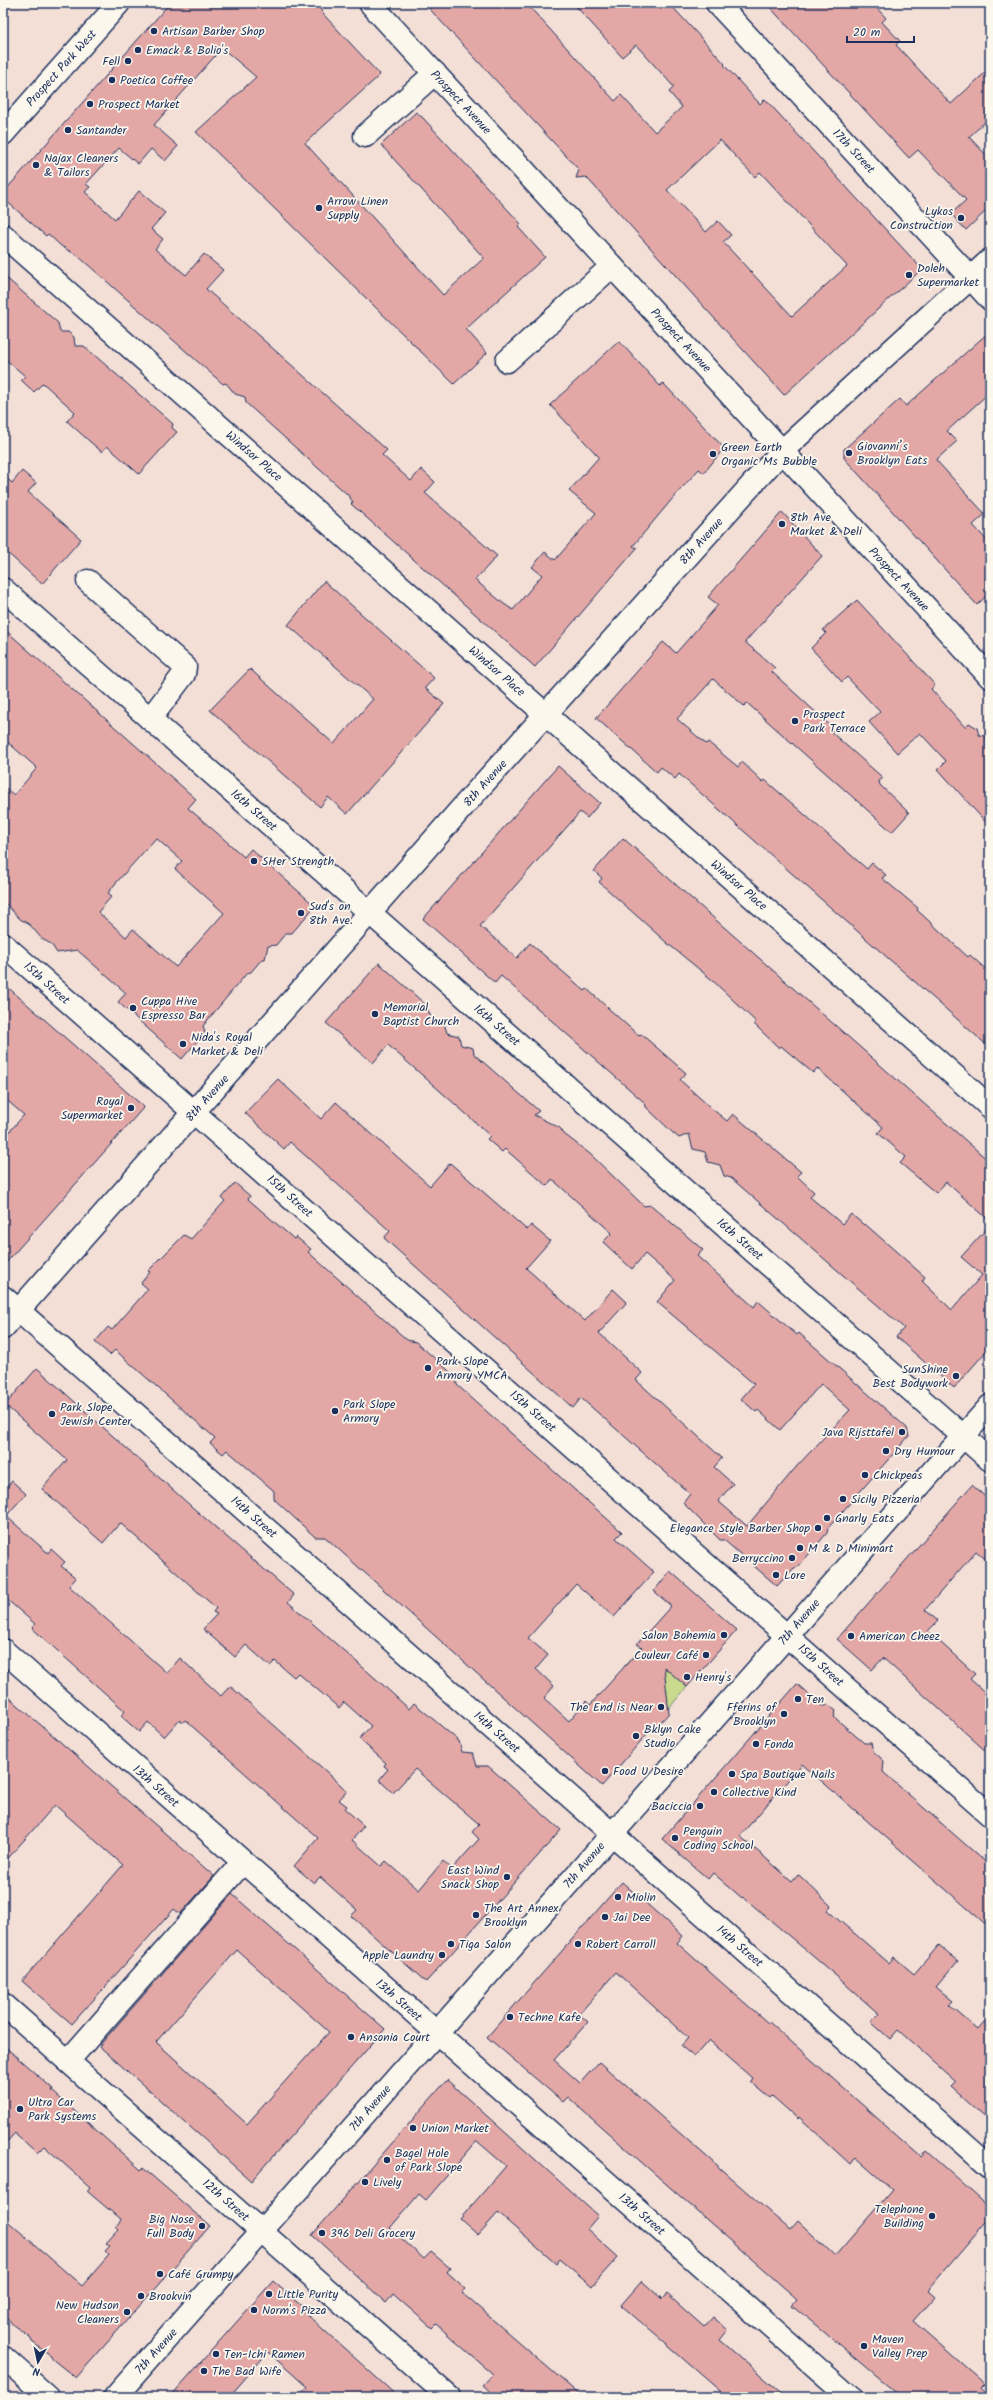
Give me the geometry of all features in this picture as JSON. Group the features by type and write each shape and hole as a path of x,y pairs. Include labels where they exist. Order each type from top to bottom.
{"street":[{"name":"Prospect Park West","path":"3,134 120,3"},
{"name":"Prospect Avenue","path":"370,3 990,677"},
{"name":"17th Street","path":"717,3 990,299"},
{"path":"365,136 435,73"},
{"name":"Windsor Place","path":"3,235 990,1107"},
{"name":"8th Avenue","path":"3,1328 11,1304 194,1112 546,714 782,451 990,260"},
{"path":"507,361 612,266"},
{"path":"88,581 185,667 184,674 150,719"},
{"name":"16th Street","path":"3,589 990,1460"},
{"name":"15th Street","path":"3,944 990,1815"},
{"name":"14th Street","path":"11,1304 990,2167"},
{"name":"7th Avenue","path":"115,2397 990,1406"},
{"name":"13th Street","path":"3,1650 850,2397"},
{"path":"68,2061 243,1862"},
{"name":"12th Street","path":"3,2004 449,2397"},
{"path":"3,2357 48,2397"}],"green space":[{"path":"641,1647 687,1687 669,1708 623,1668"}],"building":[{"path":"170,3 317,3 323,14 380,75 305,143 443,295 484,258 381,145 416,112 521,224 518,227 545,257 466,329 487,353 454,384 196,132 256,77 222,48 154,125 178,146 165,161 151,149 138,164 119,148 86,184 90,187 85,192 115,219 139,191 165,213 151,229 163,239 155,249 186,275 204,254 223,270 206,289 387,450 382,455 411,481 421,469 435,482 425,493 497,556 475,580 504,604 513,610 542,575 532,567 545,552 555,560 596,513 569,491 599,457 550,405 619,341 660,386 663,383 724,448 704,473 699,469 673,498 633,546 637,548 535,667 351,504 353,502 348,495 246,403 245,397 235,394 226,383 223,384 78,256 61,246 48,234 46,236 3,198 3,193"},
{"path":"424,3 526,3 615,101 621,95 655,132 682,107 669,92 674,87 636,45 622,57 573,3 669,3 760,104 765,99 922,269 784,395 586,177 576,178 579,170","holes":["720,140 755,177 760,172 847,266 792,316 723,242 731,235 718,221 706,232 667,190"]},
{"path":"766,3 872,3 886,18 882,22 900,41 896,45 951,104 990,68 990,117 969,137 990,159 990,207 966,230 951,214 966,200 918,150 909,158"},
{"path":"3,275 58,323 60,332 68,332 74,337 75,346 84,346 173,424 172,428 177,432 139,474 107,446 102,452 88,440 67,421 75,412 43,383 34,392 21,380 25,376 3,357"},
{"path":"990,331 990,392 947,431 957,441 936,460 985,514 973,525 990,544 990,592 977,605 844,458 844,449 900,399 906,406"},
{"path":"22,471 36,483 28,492 81,539 42,584 3,549 3,475 12,483"},
{"path":"782,512 822,556 745,642 775,668 772,672 834,729 831,732 883,778 879,781 880,785 909,813 892,832 747,703 744,706 713,679 677,719 706,744 708,742 738,767 742,762 763,782 765,780 867,869 872,863 886,875 882,878 918,908 917,910 968,957 970,955 990,973 990,1048 679,774 675,779 661,767 657,772 596,718 663,642 676,653 718,605 708,597"},
{"path":"324,581 434,678 425,688 444,704 347,814 328,797 320,807 210,710 250,669 334,744 373,699 288,625"},
{"path":"857,600 935,685 931,689 965,727 969,723 977,728 979,735 986,736 990,773 990,827 938,769 946,761 920,733 897,753 869,722 880,712 847,677 842,682 811,648 826,633 823,630"},
{"path":"3,628 196,799 188,808 244,857 251,849 315,906 292,933 286,933 276,945 268,946 265,959 262,959 251,972 247,973 207,1021 203,1026 205,1032 182,1059 118,1002 126,993 77,950 57,953 51,944 42,939 30,925 20,919 3,901 3,786 14,795 37,768 3,738","holes":["156,838 182,861 175,869 224,913 176,967 133,929 126,937 98,912 112,896 108,893 115,884"]},
{"path":"558,766 600,803 587,818 580,812 480,926 517,958 530,943 585,991 587,989 639,1036 641,1034 686,1073 680,1080 711,1108 727,1121 733,1114 801,1172 797,1176 814,1192 810,1197 842,1224 851,1214 864,1225 865,1224 925,1277 922,1281 952,1310 982,1275 961,1257 990,1225 990,1347 954,1388 896,1337 904,1328 731,1178 724,1176 720,1165 708,1162 705,1152 693,1149 689,1134 679,1138 646,1107 645,1103 501,976 495,983 423,919"},
{"path":"623,838 990,1162 990,1221 946,1182 936,1193 900,1163 906,1157 878,1133 883,1127 817,1068 813,1073 781,1046 779,1048 754,1024 756,1022 711,979 667,943 599,882 602,878 594,871"},
{"path":"379,963 426,1005 432,1020 444,1023 447,1033 459,1036 461,1045 473,1048 474,1054 539,1111 534,1115 560,1128 564,1134 590,1154 644,1206 651,1205 703,1250 697,1256 754,1307 758,1301 797,1335 799,1333 907,1428 909,1436 828,1528 827,1533 798,1567 794,1568 777,1586 724,1540 720,1540 683,1503 690,1494 581,1398 573,1408 384,1238 390,1231 290,1142 284,1149 245,1113 278,1079 321,1119 336,1102 430,1186 450,1163 527,1230 531,1225 550,1241 526,1268 585,1321 613,1289 627,1302 599,1333 642,1373 636,1380 722,1458 714,1467 733,1484 718,1501 747,1526 797,1466 850,1410 821,1384 780,1430 758,1410 756,1412 741,1399 754,1384 657,1302 675,1280 645,1254 632,1269 603,1242 612,1233 552,1179 547,1186 505,1149 502,1152 487,1139 490,1136 388,1045 373,1063 326,1023"},
{"path":"3,983 144,1107 3,1266 3,1139 24,1115 3,1097"},
{"name":"Park Slope Armory","path":"235,1183 250,1196 248,1199 294,1239 296,1237 311,1249 308,1252 407,1340 416,1342 456,1377 457,1385 622,1532 616,1538 654,1572 614,1617 576,1584 528,1638 548,1655 536,1669 554,1686 544,1698 569,1721 586,1701 590,1705 642,1647 637,1644 671,1606 654,1591 670,1571 737,1630 687,1687 664,1667 669,1713 657,1726 653,1727 602,1786 325,1537 315,1537 274,1499 274,1491 227,1450 223,1454 210,1443 215,1438 115,1350 110,1355 95,1342 108,1327 112,1330 148,1289 141,1283 150,1272 148,1271 184,1235 191,1239 225,1201 222,1198"},
{"path":"37,1368 192,1507 294,1595 288,1602 409,1709 414,1703 459,1741 462,1752 473,1753 477,1766 488,1766 561,1830 426,1982 351,1916 357,1910 320,1877 314,1883 294,1866 318,1838 185,1720 182,1723 179,1720 164,1737 148,1722 139,1732 121,1716 125,1711 32,1628 35,1624 3,1596 3,1491 12,1481 26,1494 6,1516 48,1553 51,1549 65,1562 61,1566 76,1578 69,1586 167,1673 180,1658 221,1696 230,1686 329,1774 347,1791 339,1800 347,1806 345,1809 364,1826 352,1840 381,1866 386,1861 419,1890 443,1861 452,1869 479,1839 472,1832 479,1824 415,1769 393,1793 379,1780 388,1769 384,1766 386,1763 359,1739 371,1726 344,1702 339,1708 298,1673 294,1677 275,1661 270,1666 246,1645 235,1657 203,1629 217,1614 213,1612 216,1608 120,1523 103,1543 42,1489 67,1460 5,1405"},
{"path":"972,1485 990,1501 990,1563 976,1551 925,1610 938,1621 928,1631 975,1674 970,1679 990,1697 990,1755 883,1658 872,1670 837,1639"},
{"path":"797,1684 822,1706 829,1705 836,1711 834,1717 864,1743 871,1743 873,1751 884,1761 883,1772 990,1866 990,1928 802,1764 740,1836 792,1881 798,1874 831,1906 827,1910 889,1963 894,1957 914,1974 939,1945 958,1961 936,1987 953,2001 949,2005 978,2030 990,2016 990,2122 951,2087 956,2082 898,2030 890,2039 871,2022 879,2014 835,1975 713,1873 708,1879 662,1839"},
{"path":"3,1692 214,1876 180,1914 174,1909 72,2024 22,1981 123,1865 55,1805 3,1864"},
{"path":"622,1882 683,1936 677,1943 730,1990 768,2023 769,2022 921,2157 926,2151 990,2208 990,2218 928,2290 935,2296 913,2321 984,2383 980,2387 990,2397 901,2397 792,2305 797,2299 568,2097 563,2102 487,2037","holes":["616,1972 688,2038 681,2046 694,2057 709,2040 752,2078 750,2081 770,2098 772,2096 798,2119 799,2117 850,2164 855,2157 892,2190 835,2256 798,2221 790,2230 599,2062 580,2083 554,2060 588,2022 579,2014"]},
{"name":"Ansonia Court","path":"232,1894 385,2029 251,2181 99,2046","holes":["237,1950 329,2032 247,2124 156,2042"]},
{"path":"3,2045 141,2170 143,2168 210,2226 76,2378 52,2359 49,2354 32,2342 30,2337 13,2325 3,2312 3,2217 82,2286 109,2255 105,2251 110,2246 106,2243 119,2229 116,2226 121,2220 87,2191 90,2187 44,2146 37,2153 15,2133 3,2146"},
{"path":"447,2080 598,2216 587,2229 618,2257 592,2286 560,2259 556,2264 498,2213 478,2235 460,2219 506,2166 477,2141 426,2200 419,2194 390,2228 424,2259 431,2252 450,2268 447,2272 466,2289 462,2293 582,2397 496,2397 483,2385 493,2374 436,2324 432,2328 393,2294 386,2303 312,2235"},
{"path":"273,2281 306,2310 304,2312 398,2397 298,2397 307,2387 268,2352 229,2397 170,2397"},
{"path":"642,2281 662,2299 667,2294 704,2327 713,2317 728,2330 720,2340 786,2397 727,2397 621,2305"}],"place":[{"name":"Artisan Barber Shop","path":"154,31"},
{"name":"Emack & Bolio's","path":"138,50"},
{"name":"Fell","path":"128,61"},
{"name":"Poetica Coffee","path":"112,80"},
{"name":"Prospect Market","path":"90,104"},
{"name":"Santander","path":"68,130"},
{"name":"Najax Cleaners & Tailors","path":"36,165"},
{"name":"Arrow Linen Supply","path":"319,208"},
{"name":"Lykos Construction","path":"961,218"},
{"name":"Doleh Supermarket","path":"909,275"},
{"name":"Giovanni’s Brooklyn Eats","path":"849,453"},
{"name":"Green Earth Organic Ms Bubble","path":"713,454"},
{"name":"8th Ave Market & Deli","path":"782,524"},
{"name":"Prospect Park Terrace","path":"795,721"},
{"name":"SHer Strength","path":"254,861"},
{"name":"Sud's on 8th Ave.","path":"301,913"},
{"name":"Cuppa Hive Espresso Bar","path":"133,1008"},
{"name":"Memorial Baptist Church","path":"375,1014"},
{"name":"Nida's Royal Market & Deli","path":"183,1044"},
{"name":"Royal Supermarket","path":"131,1108"},
{"name":"Park Slope Armory YMCA","path":"428,1368"},
{"name":"SunShine Best Bodywork","path":"956,1376"},
{"name":"Park Slope Armory","path":"335,1411"},
{"name":"Park Slope Jewish Center","path":"52,1414"},
{"name":"Java Rijsttafel","path":"902,1432"},
{"name":"Dry Humour","path":"886,1451"},
{"name":"Chickpeas","path":"865,1475"},
{"name":"Sicily Pizzeria","path":"843,1499"},
{"name":"Gnarly Eats","path":"827,1518"},
{"name":"Elegance Style Barber Shop","path":"818,1528"},
{"name":"M & D Minimart","path":"800,1548"},
{"name":"Berryccino","path":"792,1558"},
{"name":"Lore","path":"776,1575"},
{"name":"Salon Bohemia","path":"724,1635"},
{"name":"American Cheez","path":"851,1636"},
{"name":"Couleur Café","path":"706,1655"},
{"name":"Henry's","path":"687,1677"},
{"name":"Ten","path":"798,1699"},
{"name":"The End is Near","path":"661,1707"},
{"name":"Fferins of Brooklyn","path":"784,1714"},
{"name":"Bklyn Cake Studio","path":"636,1736"},
{"name":"Fonda","path":"756,1744"},
{"name":"Food U Desire","path":"605,1771"},
{"name":"Spa Boutique Nails","path":"732,1774"},
{"name":"Collective Kind","path":"714,1792"},
{"name":"Baciccia","path":"700,1806"},
{"name":"Penguin Coding School","path":"675,1838"},
{"name":"East Wind Snack Shop","path":"507,1877"},
{"name":"Miolin","path":"618,1897"},
{"name":"The Art Annex Brooklyn","path":"476,1915"},
{"name":"Jai Dee","path":"605,1917"},
{"name":"Tiga Salon","path":"451,1944"},
{"name":"Robert Carroll","path":"578,1944"},
{"name":"Apple Laundry","path":"442,1955"},
{"name":"Techne Kafe","path":"510,2017"},
{"name":"Ansonia Court","path":"351,2037"},
{"name":"Ultra Car Park Systems","path":"20,2109"},
{"name":"Union Market","path":"413,2128"},
{"name":"Bagel Hole of Park Slope","path":"387,2160"},
{"name":"Lively","path":"365,2182"},
{"name":"Telephone Building","path":"932,2216"},
{"name":"Big Nose Full Body","path":"202,2226"},
{"name":"396 Deli Grocery","path":"322,2233"},
{"name":"Café Grumpy","path":"160,2274"},
{"name":"Little Purity","path":"269,2294"},
{"name":"Brookvin","path":"141,2296"},
{"name":"Norm's Pizza","path":"254,2310"},
{"name":"New Hudson Cleaners","path":"127,2312"},
{"name":"Maven Valley Prep","path":"864,2346"},
{"name":"Ten-Ichi Ramen","path":"216,2354"},
{"name":"The Bad Wife","path":"204,2371"}]}
